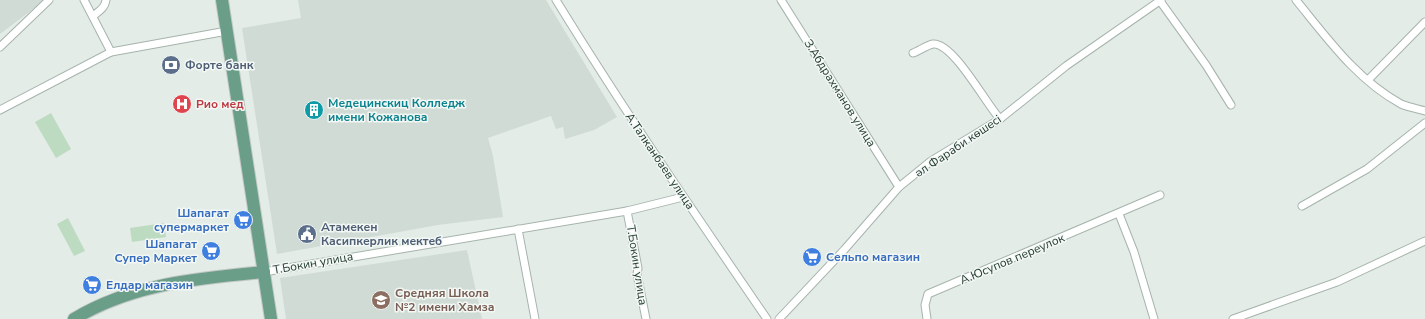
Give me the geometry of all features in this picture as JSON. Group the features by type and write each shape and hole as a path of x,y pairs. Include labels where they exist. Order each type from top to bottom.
{"main road":[{"path":"222,0 271,319"},
{"name":"Т.Бокин улица","path":"74,319 107,302 138,290 204,277 264,272"}],"street":[{"path":"0,47 49,0"},
{"path":"84,0 111,52"},
{"path":"93,16 105,5 106,0"},
{"name":"А.Талканбаев улица","path":"556,0 588,52 683,197 767,319"},
{"name":"З.Абдрахманов улица","path":"781,0 899,186"},
{"path":"1160,0 1206,65 1231,105"},
{"name":"әл Фараби көшесі","path":"779,319 844,250 899,186 931,161 1000,119 1066,66 1160,0"},
{"path":"1296,0 1332,46 1368,80 1402,104 1425,111"},
{"path":"1368,80 1425,22"},
{"path":"0,110 111,52 227,31"},
{"path":"913,53 932,44 941,45 954,56 1000,119"},
{"path":"1302,206 1367,169 1425,123"},
{"name":"А.Юсупов переулок","path":"927,319 925,306 928,294 1119,214 1160,195"},
{"name":"Т.Бокин улица","path":"264,272 627,211 683,197"},
{"name":"Т.Бокин улица","path":"627,211 633,234 638,268 637,274 646,319"},
{"path":"1119,214 1134,252 1154,319"},
{"path":"518,229 535,319"},
{"path":"1233,319 1337,282 1425,241"}],"shaded area":[{"path":"0,0 45,0 0,34"},
{"path":"298,0 546,0 617,117 594,130 565,139 563,127 556,129 551,116 488,138 493,156 503,217 438,225 277,254 242,28 301,18"},
{"name":"Средняя Школа №2 имени Хамза","path":"467,250 482,319 286,319 280,278"}],"green space":[{"path":"51,113 71,149 56,158 35,122"},
{"path":"68,218 85,251 74,256 57,224"},
{"path":"164,223 166,237 132,242 130,228"}],"place":[{"name":"Форте банк","path":"171,65"},
{"name":"Рио мед","path":"182,104"},
{"name":"Медецинскиц Колледж имени Кожанова","path":"314,110"},
{"name":"Шапагат супермаркет","path":"243,220"},
{"name":"Атамекен Касипкерлик мектеб","path":"307,234"},
{"name":"Шапагат Супер Маркет","path":"211,251"},
{"name":"Сельпо магазин","path":"812,257"},
{"name":"Елдар магазин","path":"92,285"},
{"name":"Средняя Школа №2 имени Хамза","path":"381,300"}]}
